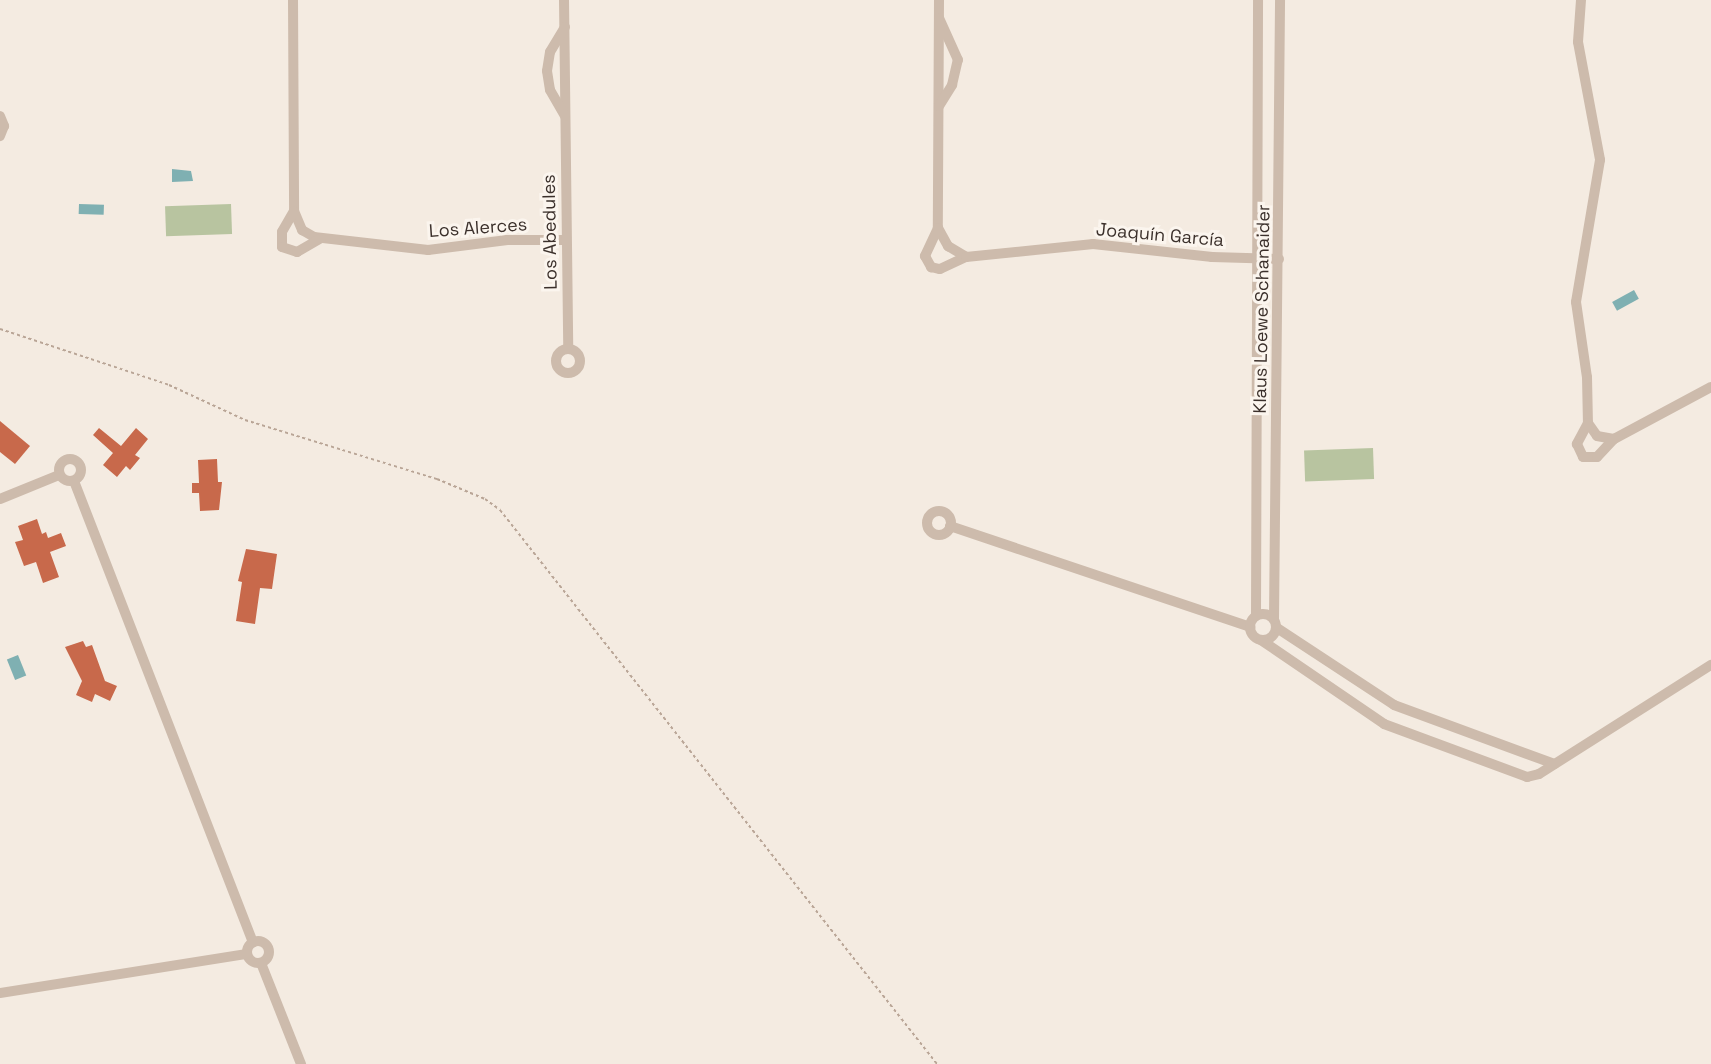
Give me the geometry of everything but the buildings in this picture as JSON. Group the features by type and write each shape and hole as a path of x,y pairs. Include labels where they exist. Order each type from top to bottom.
{"street":[{"path":"293,0 294,211 280,238 285,250 297,252 321,238"},
{"name":"Los Abedules","path":"564,0 568,348"},
{"name":"Joaquín García","path":"939,0 938,228 927,248 927,263 940,269 966,257 1107,244 1279,259"},
{"name":"Klaus Loewe Schanaider","path":"1256,616 1258,0"},
{"name":"Klaus Loewe Schanaider","path":"1275,623 1280,0"},
{"path":"1581,0 1578,42 1600,160 1576,302 1587,377 1588,423 1577,444 1583,457 1597,458 1614,440 1710,384"},
{"name":"Joaquín García","path":"939,18 958,60 952,85 939,106"},
{"name":"Los Abedules","path":"565,27 550,52 547,71 550,90 565,116"},
{"path":"0,116 4,126 0,136"},
{"name":"Los Alerces","path":"294,211 302,230 321,238 428,250 507,240 566,240"},
{"path":"938,228 948,246 966,257"},
{"path":"1588,423 1597,436 1614,440"},
{"path":"59,475 62,462 75,460 81,471 74,481"},
{"path":"59,475 64,480 74,481"},
{"path":"0,499 59,475"},
{"path":"74,481 253,943 247,954"},
{"path":"950,526 1250,627"},
{"path":"1554,764 1394,705 1263,614 1256,616 1250,627 1253,636 1389,727 1527,777 1536,776 1711,665"},
{"path":"1261,640 1270,639 1275,623"},
{"path":"253,943 260,942 267,948 268,955 261,963"},
{"path":"247,954 254,962 261,963"},
{"path":"0,993 247,954"},
{"path":"261,963 301,1064"}],"path":[{"path":"0,328 170,385 245,420 436,479 485,499 500,510 937,1064"}],"green space":[{"path":"231,204 232,234 166,236 165,206"},
{"path":"1373,448 1374,479 1305,481 1304,450"}],"water":[{"path":"172,169 191,171 193,181 172,182"},
{"path":"79,204 104,205 104,215 79,214"},
{"path":"1634,290 1639,299 1617,311 1612,302"},
{"path":"18,655 26,675 15,680 7,659"}]}
